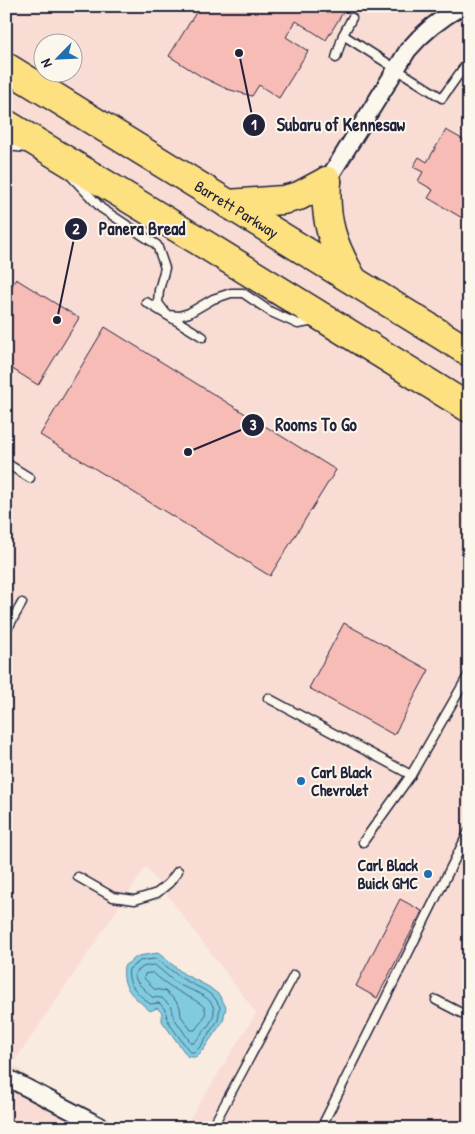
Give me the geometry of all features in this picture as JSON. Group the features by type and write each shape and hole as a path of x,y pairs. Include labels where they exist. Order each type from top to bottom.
{"highway":[{"name":"Barrett Parkway","path":"6,67 469,352"},
{"path":"6,124 327,319 469,408"},
{"path":"228,204 283,200 299,196 327,181"},
{"path":"327,181 325,198 330,232 353,281"}],"street":[{"path":"327,181 408,50 437,21 462,6"},
{"path":"6,1077 104,1128"}],"lane":[{"path":"336,58 343,35 352,18"},
{"path":"343,35 442,98 469,60"},
{"path":"6,146 56,154 72,178 101,208 157,245 165,268 159,290 158,304 167,315 179,316 189,314 213,299 232,293 243,293 271,312 298,324 327,319"},
{"path":"146,302 203,337"},
{"path":"6,463 30,478"},
{"path":"6,631 22,603"},
{"path":"363,842 411,775 469,674"},
{"path":"268,698 411,775"},
{"path":"321,1128 469,831"},
{"path":"78,877 113,897 135,900 157,893 170,882 178,871"},
{"path":"212,1128 294,975"},
{"path":"436,1000 469,1017"}],"shaded area":[{"path":"6,6 469,6 469,1128 184,1128 256,1013 146,867 13,1064 90,1128 6,1128"}],"water":[{"path":"158,953 184,974 209,987 219,995 226,1007 223,1021 196,1057 188,1057 162,1021 162,1013 157,1008 150,1011 127,987 124,966 138,956"}],"building":[{"path":"200,6 347,6 326,40 296,21 286,37 308,51 279,98 259,85 252,96 227,89 202,77 169,56"},
{"path":"446,130 469,143 469,222 428,198 433,190 418,181 423,172 413,167 419,157 427,162"},
{"path":"16,279 79,318 38,385 6,365 6,295"},
{"path":"105,327 336,470 270,576 40,435"},
{"path":"344,623 429,670 394,735 309,688"},
{"path":"400,899 422,911 377,998 356,986"}],"place":[{"name":"Subaru of Kennesaw","path":"239,53"},
{"name":"Panera Bread","path":"57,320"},
{"name":"Rooms To Go","path":"188,452"},
{"name":"Carl Black Chevrolet","path":"301,781"},
{"name":"Carl Black Buick GMC","path":"428,874"}]}
